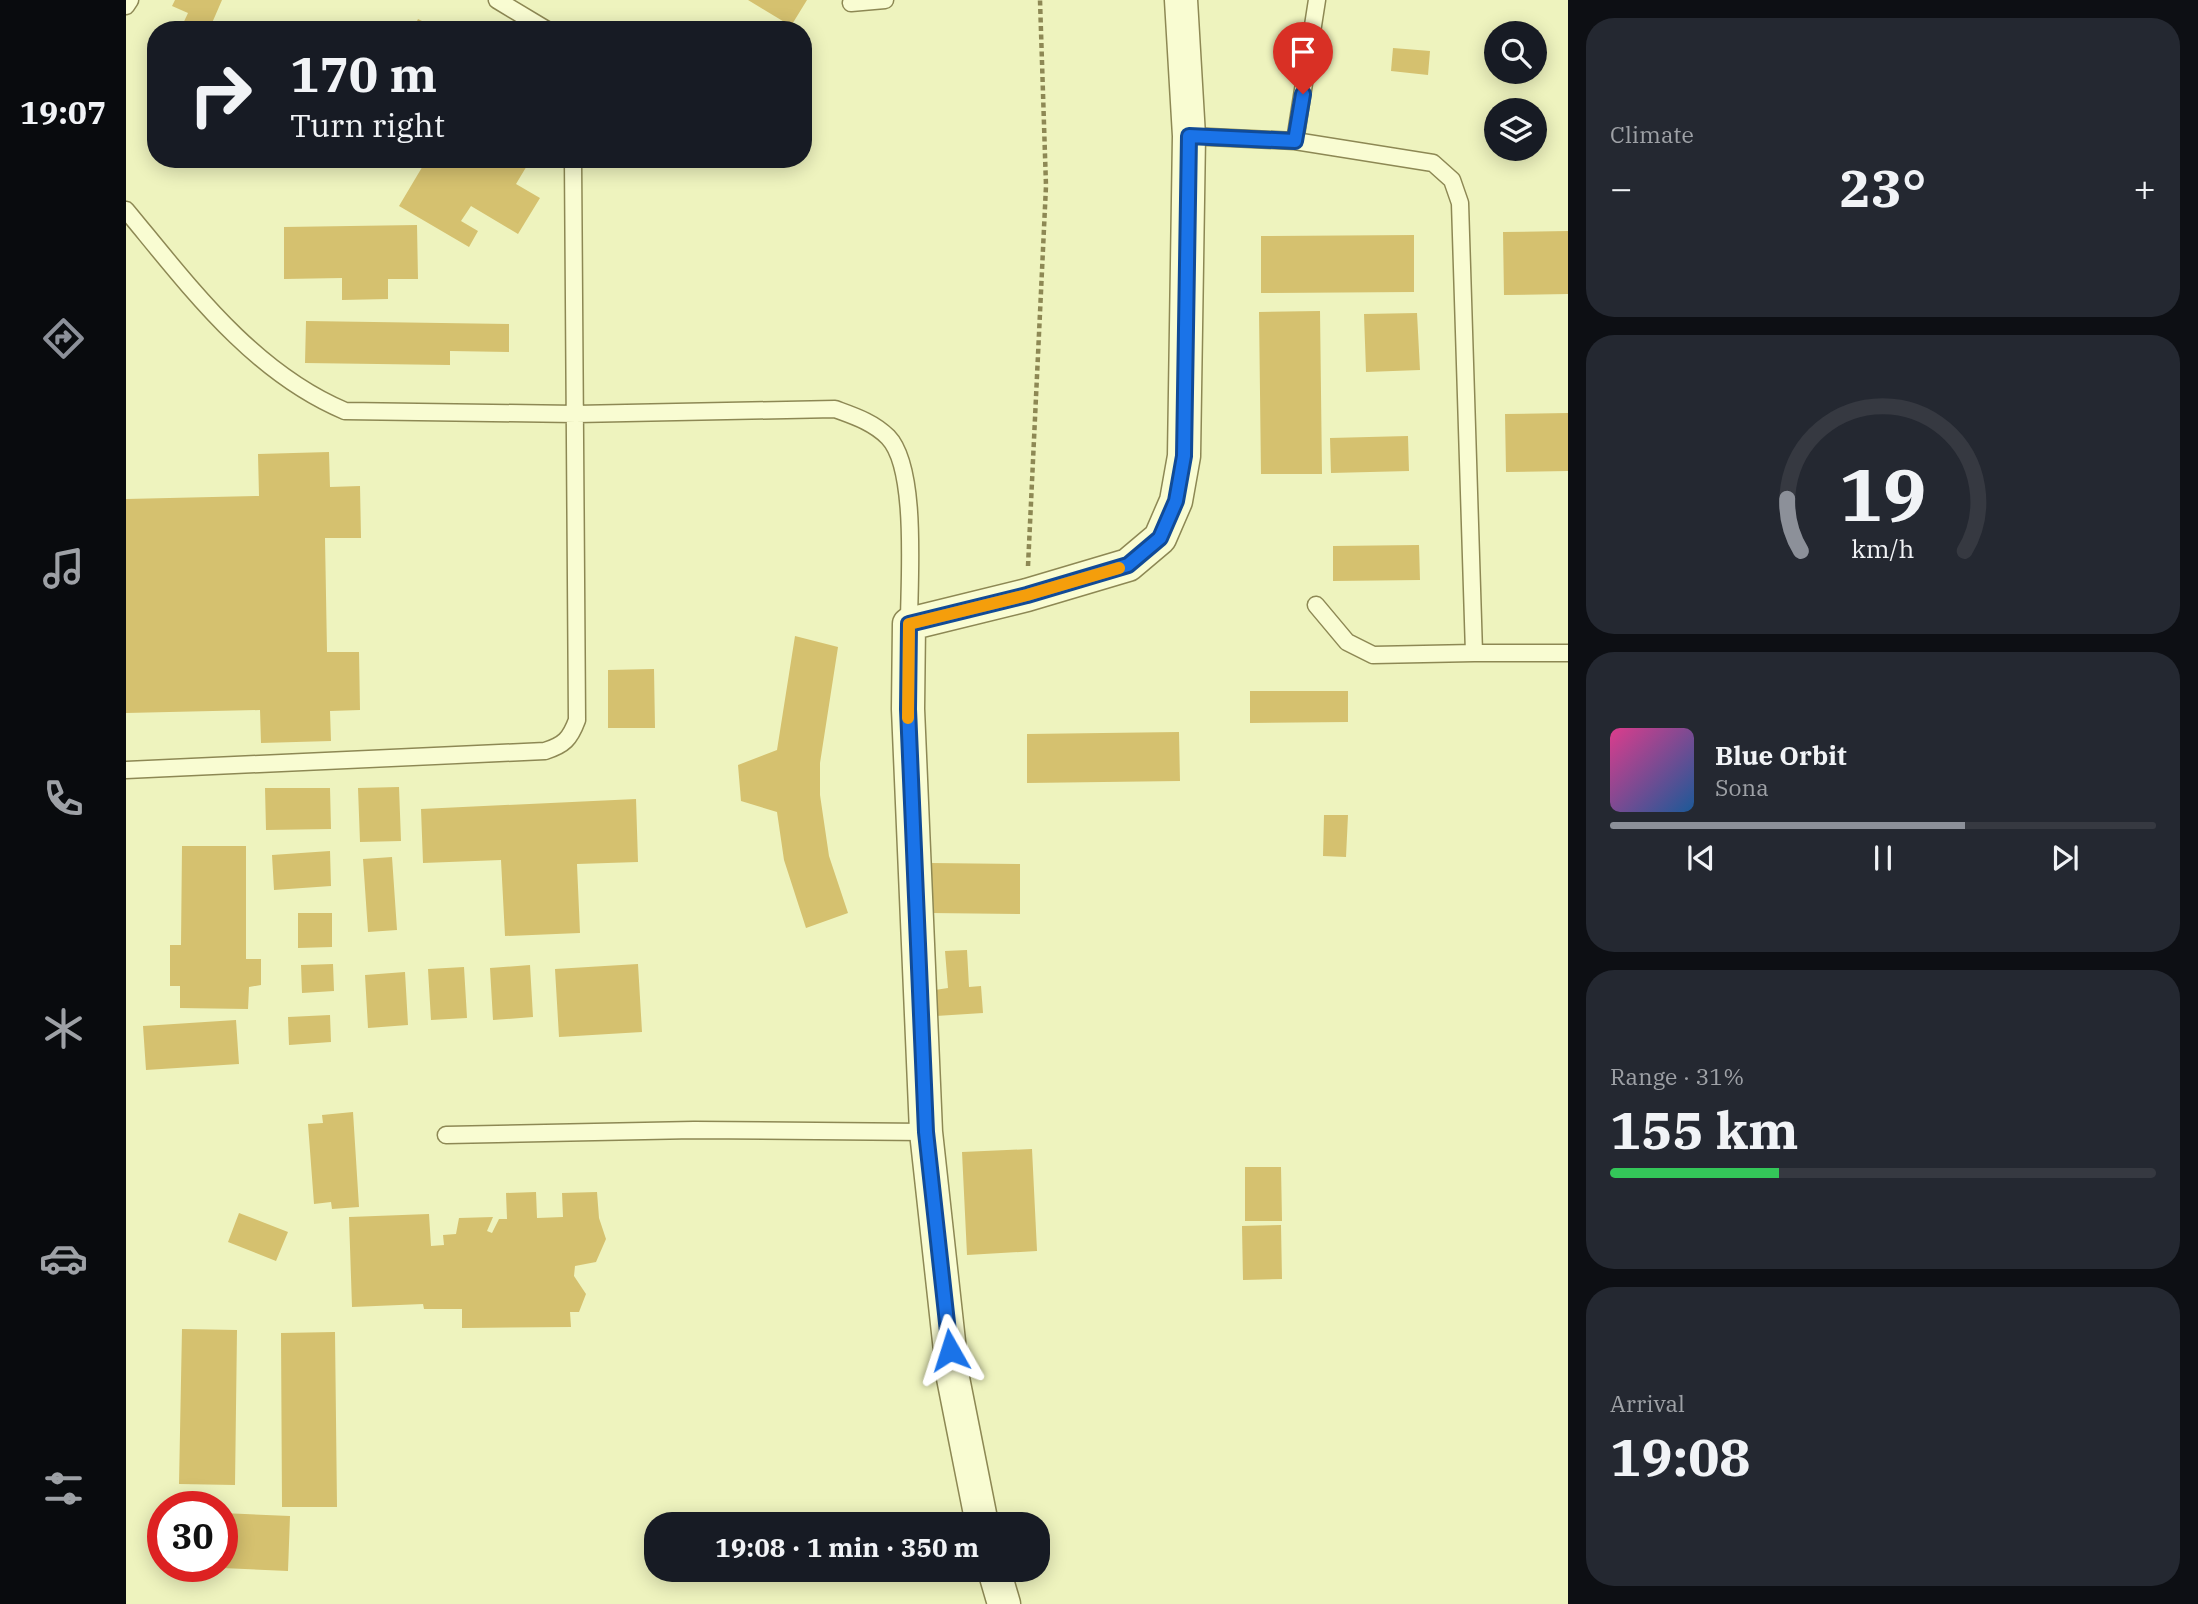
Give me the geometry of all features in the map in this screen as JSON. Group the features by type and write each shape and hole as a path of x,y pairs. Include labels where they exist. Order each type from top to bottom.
{"street":[{"path":"980,1512 953,1378 926,1132 908,709 909,624 1027,595 1128,565 1160,538 1176,501 1184,456 1189,136 1181,0"},
{"path":"998,1582 1004,1604"}],"lane":[{"path":"126,6 130,0"},
{"path":"497,0 532,21"},
{"path":"851,3 885,0"},
{"path":"1295,141 1317,0"},
{"path":"1189,136 1295,141 1433,163 1452,180 1460,203 1474,653"},
{"path":"126,770 545,751 561,746 571,737 577,720 573,168"},
{"path":"126,210 232,335 311,397 345,411 576,414 835,408 870,423 889,438 903,461 909,523 909,624"},
{"path":"1316,605 1347,642 1373,655 1568,653"},
{"path":"446,1135 694,1130 926,1132"}],"path":[{"path":"1027,595 1046,187 1040,0"}],"building":[{"path":"175,0 222,0 213,21 184,21 188,13 172,6"},
{"path":"748,0 807,0 794,21 783,21"},
{"path":"1393,48 1430,51 1428,75 1391,71"},
{"path":"422,168 526,168 516,184 540,198 518,234 471,206 461,221 478,231 469,247 399,206"},
{"path":"417,225 418,279 388,279 388,299 342,300 342,278 284,279 284,227"},
{"path":"1568,231 1568,294 1504,295 1503,232"},
{"path":"1414,235 1414,292 1261,293 1261,236"},
{"path":"1320,311 1322,474 1261,474 1259,312"},
{"path":"1417,313 1420,370 1366,372 1364,314"},
{"path":"306,321 509,324 509,352 450,351 450,365 305,363"},
{"path":"1568,413 1568,471 1506,472 1505,414"},
{"path":"1408,436 1409,471 1331,473 1330,438"},
{"path":"329,452 330,487 360,486 361,538 325,538 327,652 359,652 360,710 330,711 331,741 261,743 260,710 126,713 126,499 259,496 258,454"},
{"path":"1419,545 1420,580 1333,581 1333,546"},
{"path":"795,636 838,647 820,763 820,795 829,856 848,913 806,928 784,860 777,812 741,801 738,765 777,750"},
{"path":"654,669 655,728 608,728 608,670"},
{"path":"1250,691 1348,691 1348,722 1250,723"},
{"path":"1179,732 1180,781 1027,783 1027,734"},
{"path":"399,787 401,841 360,842 358,788"},
{"path":"265,788 330,788 331,829 266,830"},
{"path":"636,799 638,862 577,864 580,933 505,936 501,860 423,863 421,809"},
{"path":"1324,815 1348,815 1346,857 1323,856"},
{"path":"182,846 246,846 246,959 261,959 261,985 249,987 248,1009 180,1008 180,986 170,986 170,945 181,945"},
{"path":"330,851 331,886 274,890 272,855"},
{"path":"392,857 397,930 368,932 363,859"},
{"path":"931,863 1020,864 1020,914 931,913"},
{"path":"298,913 332,913 332,947 298,948"},
{"path":"967,950 969,987 981,986 983,1013 936,1016 935,990 948,988 945,951"},
{"path":"333,964 334,991 302,993 301,965"},
{"path":"638,964 642,1032 559,1037 555,969"},
{"path":"530,965 533,1017 493,1020 490,968"},
{"path":"464,967 467,1018 431,1020 428,969"},
{"path":"405,972 408,1025 368,1028 365,975"},
{"path":"330,1015 331,1042 289,1045 288,1017"},
{"path":"236,1020 239,1064 146,1070 143,1026"},
{"path":"353,1112 359,1207 332,1209 331,1202 314,1204 308,1124 323,1123 322,1115"},
{"path":"1032,1149 1037,1251 967,1255 962,1152"},
{"path":"1245,1167 1281,1167 1282,1221 1245,1221"},
{"path":"536,1192 537,1218 563,1217 562,1193 597,1192 599,1218 606,1239 596,1262 575,1266 574,1276 586,1294 579,1312 570,1312 571,1327 462,1328 462,1309 424,1309 423,1304 352,1307 349,1217 429,1214 431,1246 444,1245 443,1235 456,1234 459,1218 493,1217 487,1231 492,1233 499,1219 507,1219 506,1193"},
{"path":"239,1213 288,1232 276,1261 228,1242"},
{"path":"1281,1225 1282,1279 1243,1280 1242,1226"},
{"path":"182,1329 237,1330 235,1485 179,1484"},
{"path":"335,1332 337,1507 282,1507 281,1333"},
{"path":"238,1514 290,1516 288,1571 238,1569"}],"slow traffic":[{"path":"908,718 909,624 1027,595 1119,568"}],"route":[{"path":"950,1350 926,1132 908,709 909,624 1027,595 1128,565 1160,538 1176,501 1184,456 1189,136 1295,141 1303,94"}]}
